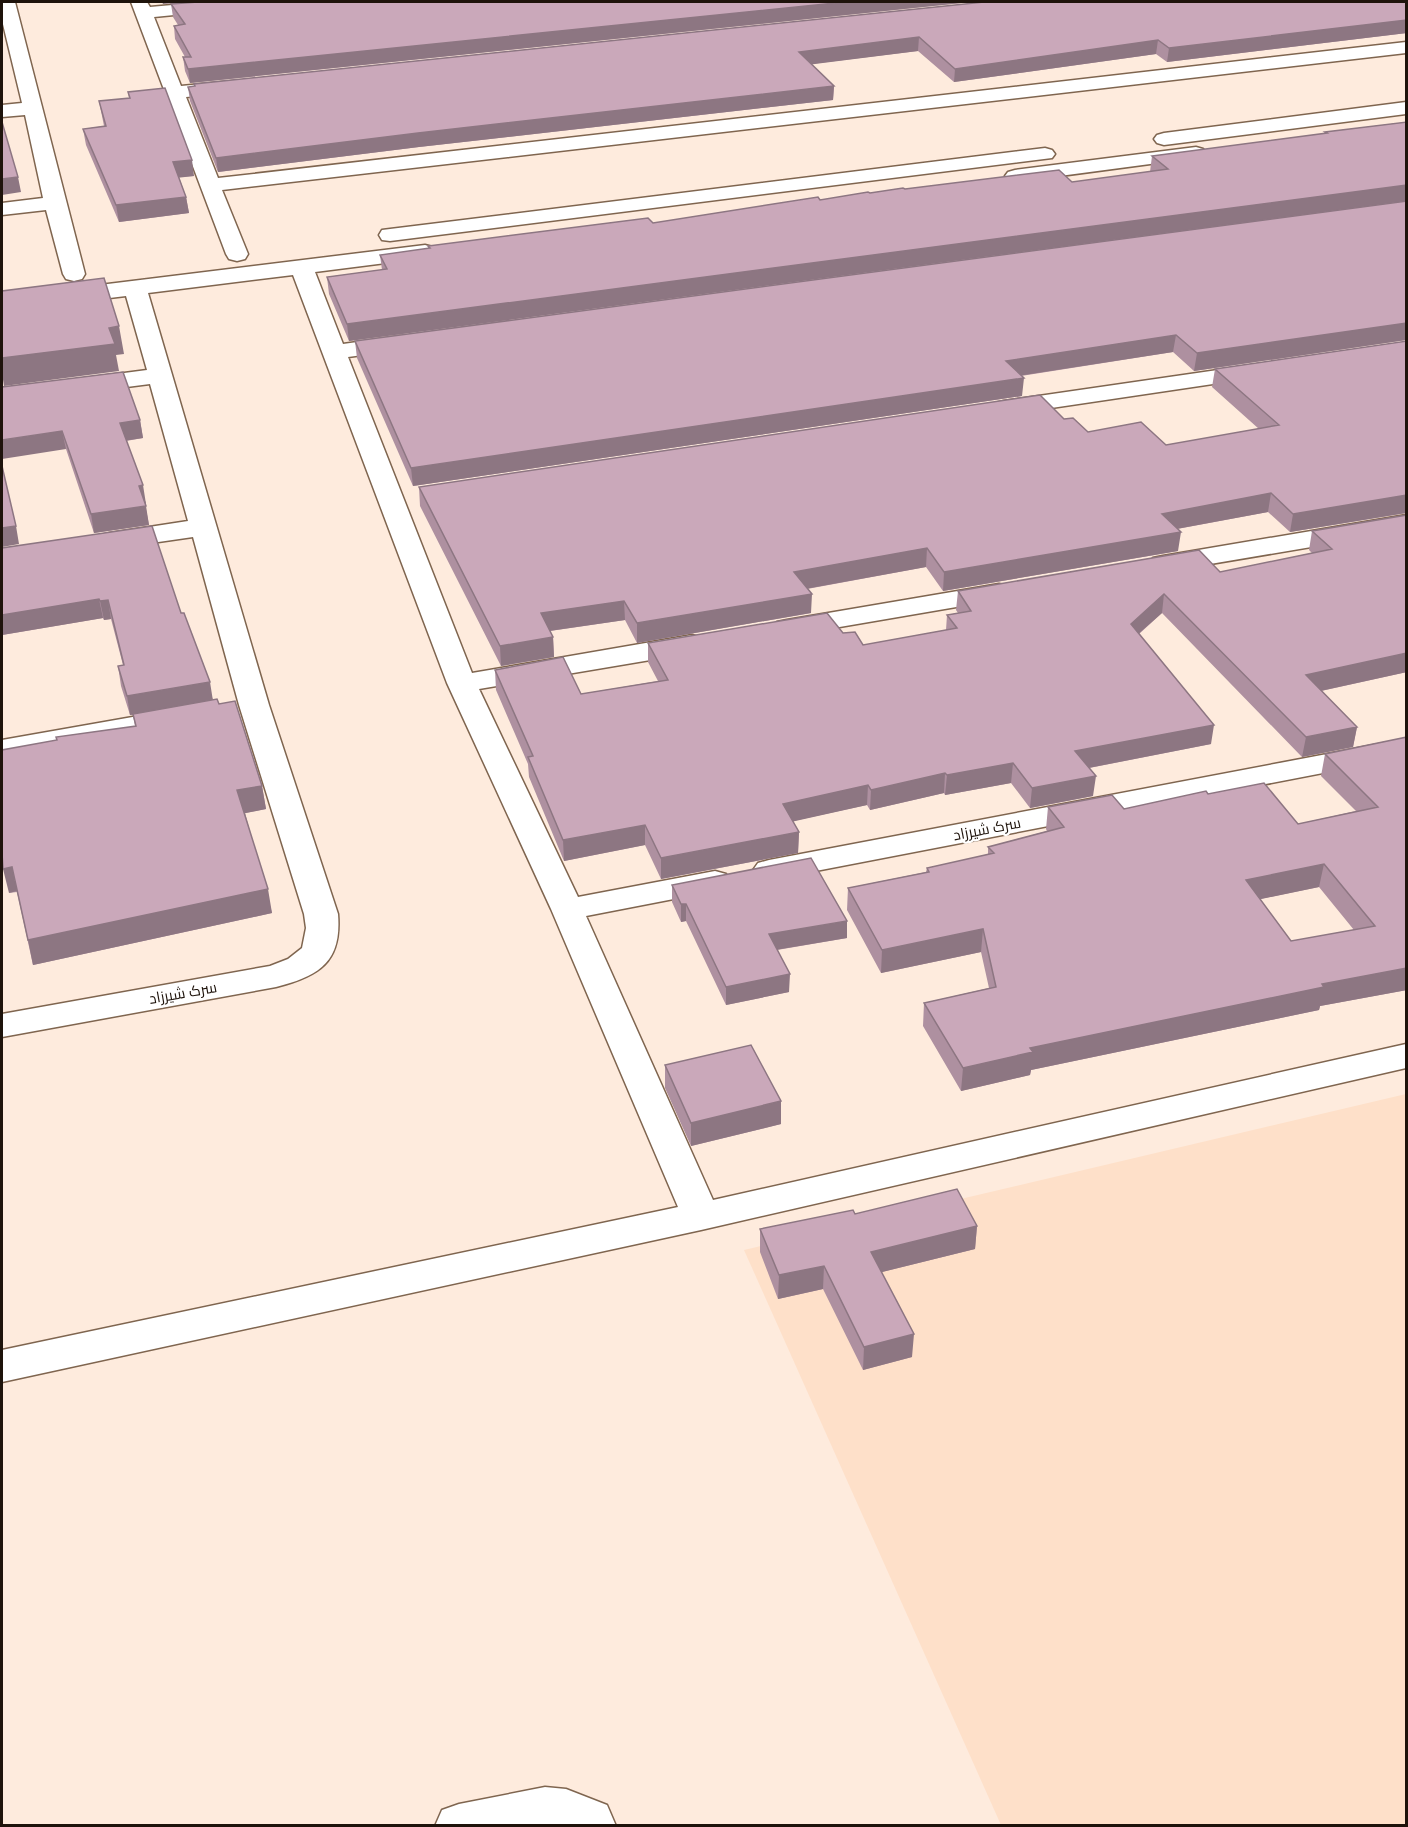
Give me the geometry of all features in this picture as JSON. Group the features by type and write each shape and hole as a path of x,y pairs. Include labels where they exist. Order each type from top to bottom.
{"street":[{"path":"6,2 7,27 33,108 55,203 64,275 98,271"},
{"path":"237,254 141,7 255,2"},
{"path":"210,185 1407,48"},
{"path":"173,93 256,85"},
{"path":"2,111 33,108"},
{"path":"2,304 302,268 366,245 1407,108"},
{"path":"581,232 1407,126"},
{"path":"2,209 55,203"},
{"path":"366,245 439,250"},
{"path":"214,257 259,252"},
{"path":"302,268 333,352 403,497 462,683 567,909 700,1216"},
{"name":"سرک شیرزاد","path":"2,1026 276,976 302,967 319,952 324,934 321,914 231,709 203,527 135,288"},
{"path":"333,352 426,340"},
{"path":"981,412 1277,368"},
{"path":"2,396 160,376"},
{"path":"1135,569 1407,523"},
{"path":"84,545 203,527"},
{"path":"757,633 1029,587"},
{"path":"462,683 721,639"},
{"path":"2,749 231,709"},
{"name":"سرک شیرزاد","path":"567,909 1407,748"},
{"path":"2,1366 700,1216 1407,1056"},
{"path":"459,1826 544,1809 566,1811 590,1821 592,1826"}],"shaded area":[{"path":"1406,1094 1406,1825 1001,1825 744,1250"}],"building":[{"path":"198,2 845,2 188,69 183,57 191,57 174,26 185,24 171,4"},
{"path":"984,2 1407,2 1407,20 1169,48 1158,40 955,69 919,37 799,52 834,86 216,158 188,87 195,86 194,84"},
{"path":"165,88 192,160 173,162 186,197 116,205 83,129 106,126 99,101 130,98 128,92"},
{"path":"2,122 18,177 2,179"},
{"path":"1407,122 1407,185 347,324 327,277 387,269 380,255 430,248 428,246 648,218 653,223 818,197 820,200 868,192 1059,170 1072,182 1168,169 1152,156"},
{"path":"1407,201 1407,323 1197,353 1176,335 1006,361 1024,378 411,468 355,341"},
{"path":"104,278 119,326 109,328 115,344 2,358 2,291"},
{"path":"1407,341 1407,495 1293,514 1271,493 1162,514 1181,532 944,572 927,548 794,572 812,594 637,623 624,601 541,613 553,637 500,646 419,487 1040,395 1064,419 1073,418 1088,432 1141,422 1166,445 1279,425 1215,369"},
{"path":"123,372 140,420 120,423 143,485 139,486 146,506 91,514 62,431 2,440 2,387"},
{"path":"2,466 16,526 2,528"},
{"path":"1407,515 1407,653 1306,675 1357,727 1306,737 1164,594 1131,624 1214,725 1075,751 1096,776 1032,788 1013,763 947,775 945,773 871,790 868,785 783,804 799,832 661,858 645,825 563,840 528,757 533,756 495,670 563,657 581,694 668,680 648,643 827,613 843,633 855,632 863,645 957,628 947,615 971,611 958,591 1199,550 1220,572 1332,549 1312,531"},
{"path":"152,526 181,613 184,613 210,682 127,696 118,666 124,665 108,600 100,601 99,599 2,615 2,548"},
{"path":"217,699 219,704 235,701 262,786 237,790 268,889 28,940 12,867 3,869 2,750 57,740 56,737 136,726 133,714"},
{"path":"1407,737 1407,968 1322,984 1324,987 1030,1048 1033,1052 963,1068 924,1003 996,987 983,929 882,950 848,888 929,872 927,868 994,853 988,847 1064,827 1048,807 1112,795 1124,809 1206,791 1208,794 1264,783 1298,824 1378,807 1325,754","holes":["1324,864 1375,926 1291,941 1246,880"]},
{"path":"811,858 847,921 769,934 790,974 726,987 686,904 681,904 672,885"},
{"path":"751,1045 781,1101 691,1123 665,1065"},
{"path":"957,1189 977,1226 871,1252 914,1334 864,1347 824,1266 779,1275 760,1229 853,1210 855,1214"}]}
